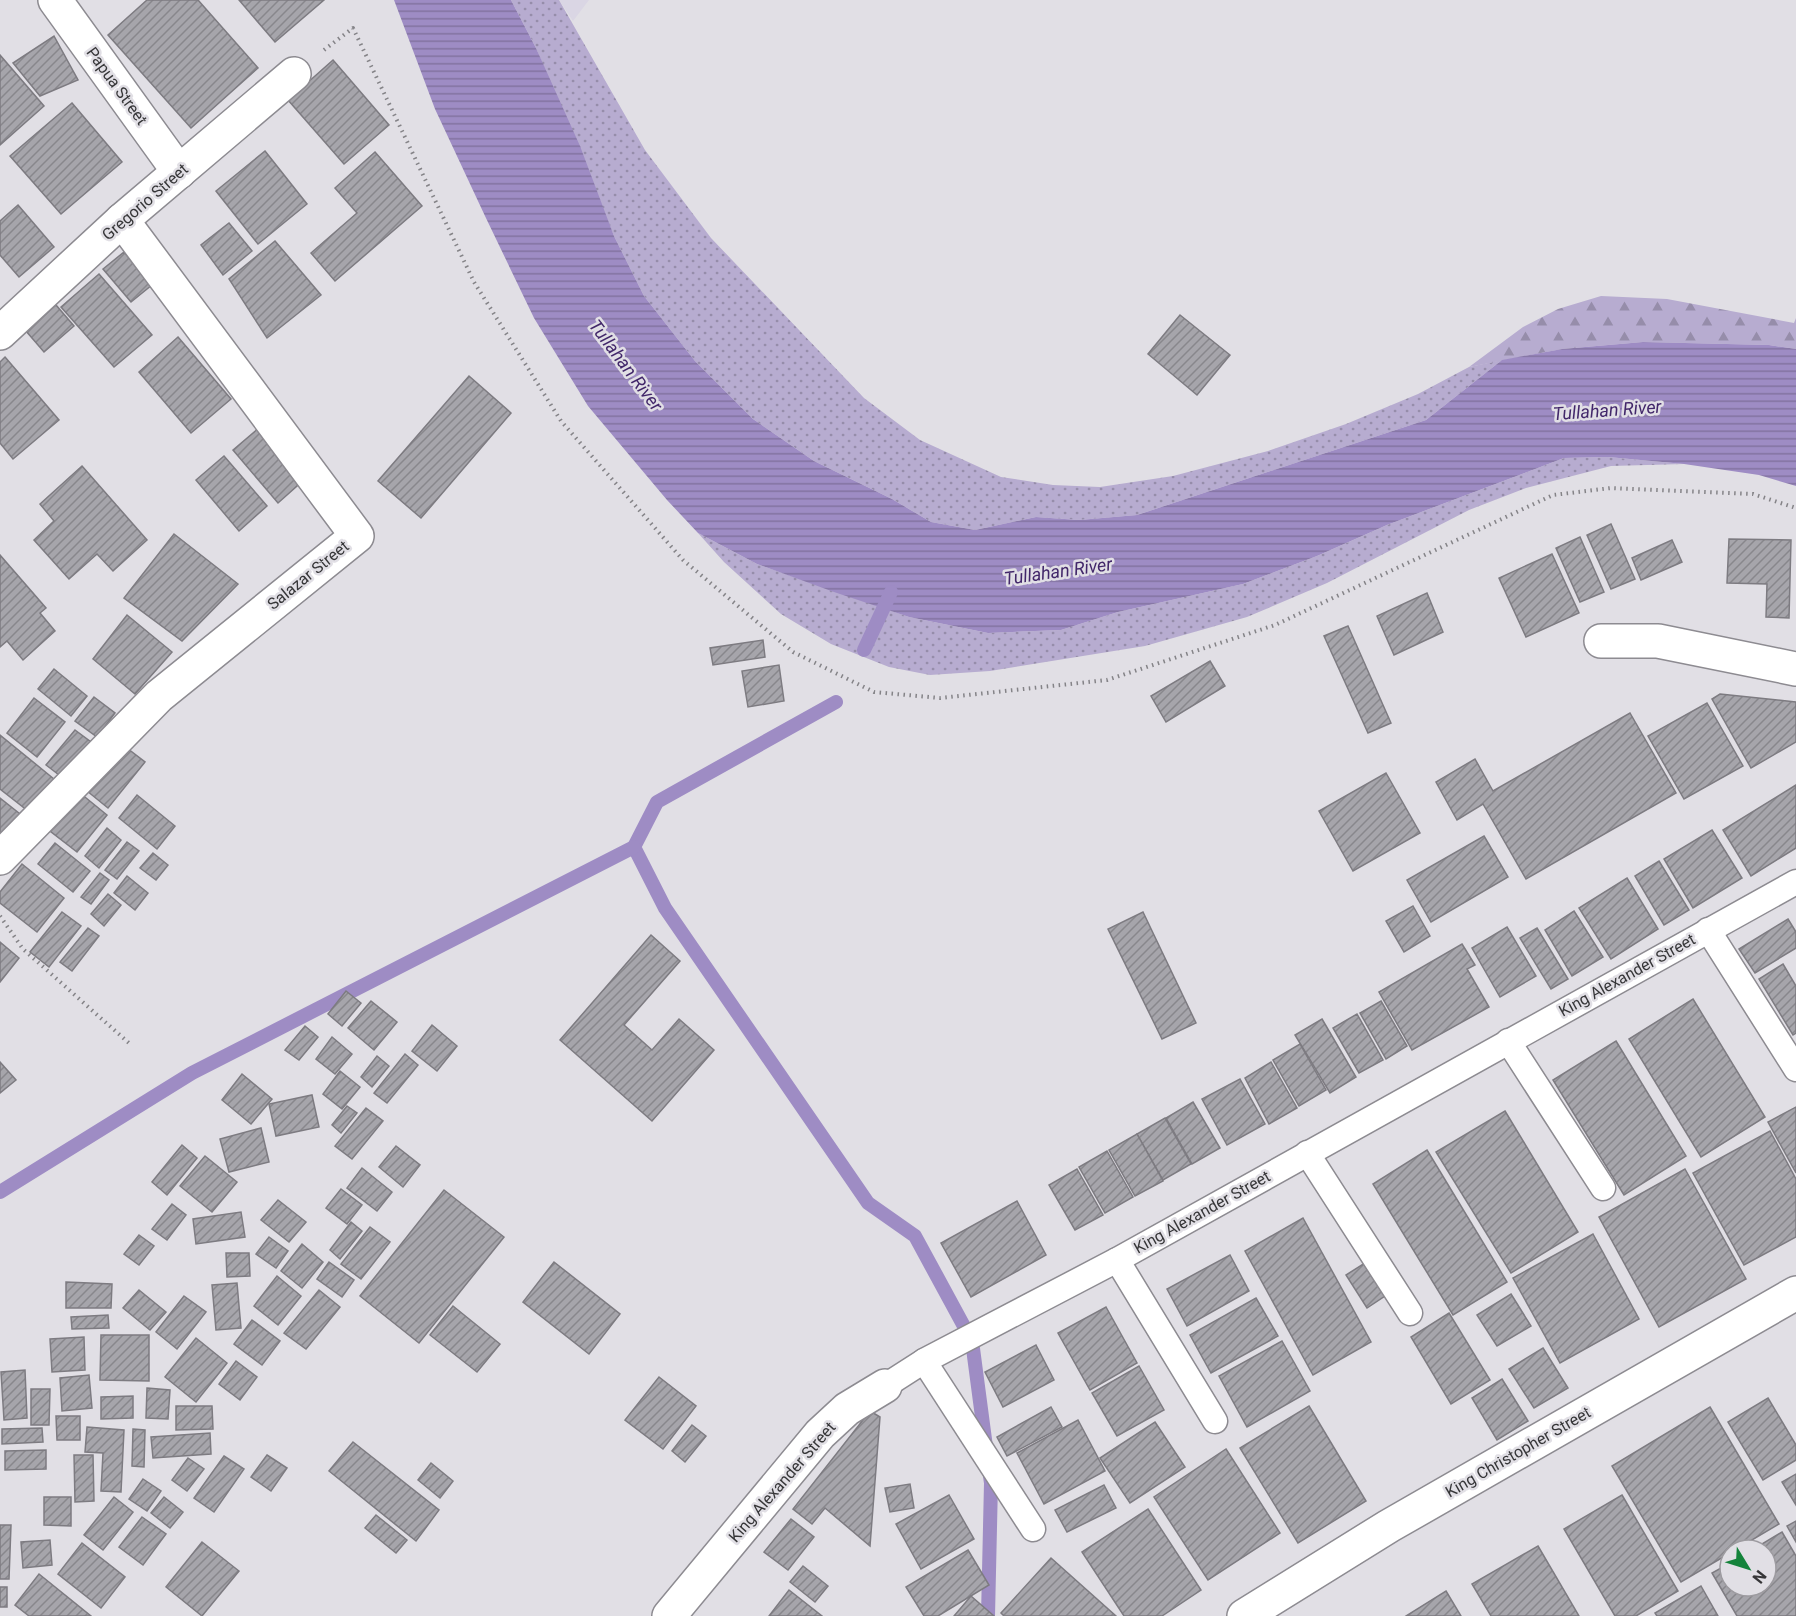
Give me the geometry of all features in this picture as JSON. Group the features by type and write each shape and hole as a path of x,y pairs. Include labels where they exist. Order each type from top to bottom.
{"street":[{"name":"Papua Street","path":"55,0 179,172"},
{"name":"Gregorio Street","path":"0,333 122,220 294,74"},
{"name":"Salazar Street","path":"0,858 159,696 357,536 122,220"},
{"path":"1601,641 1658,641 1796,669"},
{"name":"King Christopher Street","path":"1244,1616 1389,1526 1796,1293"},
{"name":"King Alexander Street","path":"669,1616 819,1434 847,1409 885,1386"}],"lane":[{"name":"King Alexander Street","path":"885,1386 924,1361 1117,1260 1796,882"},
{"path":"1708,930 1796,1069"},
{"path":"1508,1041 1603,1188"},
{"path":"1307,1153 1410,1313"},
{"path":"1117,1260 1215,1421"},
{"path":"924,1361 1034,1529"}],"path":[{"path":"294,74 353,28 474,282 561,421 683,560 793,652 874,692 940,698 1107,680 1275,625 1553,495 1611,488 1753,494 1796,508"},
{"path":"0,916 23,950 130,1044"}],"shaded area":[{"path":"559,0 589,0 573,21"}],"green space":[{"path":"511,0 559,0 645,150 711,238 864,398 920,440 1001,477 1053,485 1100,487 1173,476 1268,451 1346,424 1418,394 1469,367 1502,360 1426,420 1137,515 1079,520 1036,517 975,530 931,522 892,499 814,461 753,419 695,361 644,296 614,236 536,48"},
{"path":"1601,296 1667,299 1794,323 1796,318 1796,349 1769,345 1643,342 1562,349 1469,367 1523,327 1558,309"},
{"path":"1608,457 1684,464 1611,466 1526,488 1469,510 1327,583 1247,617 1145,646 990,671 930,675 889,667 831,644 781,614 724,562 698,533 757,564 909,617 988,633 1061,630 1118,612 1243,584 1317,556 1387,525 1564,458"}],"water":[{"name":"Tullahan River","path":"394,0 511,0 536,48 580,146 614,236 644,296 695,361 753,419 814,461 892,499 931,522 975,530 1036,517 1079,520 1137,515 1426,420 1502,360 1562,349 1643,342 1769,345 1796,349 1796,486 1759,475 1684,464 1608,457 1564,458 1387,525 1317,556 1243,584 1118,612 1061,630 988,633 909,617 834,592 757,564 698,533 667,500 588,406 534,318 485,216 435,109"}],"building":[{"path":"147,0 198,0 258,68 191,128 108,35"},
{"path":"239,0 324,0 275,42"},
{"path":"54,36 78,80 40,96 13,63"},
{"path":"0,55 44,106 0,145"},
{"path":"333,60 389,125 344,164 288,100"},
{"path":"72,103 122,162 61,214 10,156"},
{"path":"265,151 307,204 258,244 216,191"},
{"path":"375,152 422,206 335,281 311,253 357,213 335,188"},
{"path":"18,205 54,247 19,277 0,255 0,221"},
{"path":"229,223 252,251 223,275 201,245"},
{"path":"275,241 321,295 267,338 229,279"},
{"path":"124,252 152,285 131,302 103,269"},
{"path":"99,274 152,335 114,367 61,307"},
{"path":"56,305 74,326 44,352 26,331"},
{"path":"1180,315 1230,355 1197,395 1148,354"},
{"path":"178,337 231,399 191,433 139,372"},
{"path":"5,357 59,420 13,459 0,443 0,362"},
{"path":"469,376 511,413 421,518 378,481"},
{"path":"260,427 305,479 278,503 233,450"},
{"path":"224,456 267,506 239,531 196,480"},
{"path":"82,466 147,540 113,571 97,554 69,579 34,540 54,521 40,504"},
{"path":"1611,524 1635,579 1611,589 1587,535"},
{"path":"174,534 238,584 182,641 124,598"},
{"path":"1580,537 1604,592 1580,602 1556,548"},
{"path":"1729,539 1791,540 1789,618 1766,617 1767,584 1727,583"},
{"path":"1672,540 1682,562 1641,580 1632,558"},
{"path":"1552,554 1579,613 1526,637 1499,578"},
{"path":"0,555 46,608 40,613 55,631 23,660 7,641 0,647"},
{"path":"1427,593 1443,632 1394,655 1377,616"},
{"path":"127,615 172,652 135,694 93,659"},
{"path":"1348,626 1391,723 1368,733 1324,636"},
{"path":"763,640 765,657 713,665 710,648"},
{"path":"1210,661 1225,686 1166,722 1151,696"},
{"path":"779,665 784,701 748,707 742,671"},
{"path":"54,669 87,696 71,716 38,689"},
{"path":"1720,694 1796,702 1796,742 1751,768 1712,699"},
{"path":"94,697 115,713 97,737 75,721"},
{"path":"34,698 65,722 37,757 7,733"},
{"path":"1707,703 1743,766 1684,799 1648,736"},
{"path":"1630,713 1676,793 1526,879 1483,804 1457,820 1436,782 1475,759 1493,791"},
{"path":"75,730 91,742 63,778 46,765"},
{"path":"0,735 54,779 28,811 0,789"},
{"path":"123,745 145,762 108,808 87,791"},
{"path":"1386,773 1420,833 1353,871 1319,811"},
{"path":"1796,785 1796,848 1751,876 1723,830"},
{"path":"80,793 107,815 77,852 50,831"},
{"path":"137,795 175,826 157,849 119,818"},
{"path":"0,798 24,817 0,847"},
{"path":"107,828 121,840 99,868 85,856"},
{"path":"1712,830 1742,878 1693,908 1664,859"},
{"path":"1484,836 1508,877 1431,922 1407,880"},
{"path":"127,842 139,851 117,879 105,870"},
{"path":"55,843 90,871 73,892 38,864"},
{"path":"153,853 168,865 156,880 140,868"},
{"path":"1659,861 1689,910 1664,925 1635,876"},
{"path":"22,864 64,898 37,932 0,903 0,892"},
{"path":"100,873 109,880 91,904 81,897"},
{"path":"127,876 148,893 135,910 114,893"},
{"path":"1627,878 1658,929 1611,959 1579,908"},
{"path":"108,894 121,905 104,926 91,914"},
{"path":"1413,906 1430,936 1404,952 1386,921"},
{"path":"1574,911 1603,957 1572,976 1545,930"},
{"path":"62,912 81,926 49,967 30,952"},
{"path":"1143,912 1196,1023 1162,1039 1108,929"},
{"path":"1788,919 1796,932 1796,948 1755,973 1739,949"},
{"path":"1507,927 1536,976 1500,997 1472,948"},
{"path":"88,928 99,936 72,971 60,962"},
{"path":"1537,928 1568,979 1551,989 1520,938"},
{"path":"651,935 680,961 624,1025 652,1050 679,1019 714,1050 652,1121 560,1040"},
{"path":"0,942 19,958 0,982"},
{"path":"1462,944 1475,965 1467,969 1489,1007 1412,1050 1379,992"},
{"path":"1783,964 1796,986 1796,1033 1793,1035 1759,979"},
{"path":"346,991 361,1003 342,1026 328,1014"},
{"path":"1693,999 1765,1117 1701,1157 1629,1039"},
{"path":"371,1001 397,1022 374,1050 348,1028"},
{"path":"1381,1001 1407,1046 1386,1059 1360,1013"},
{"path":"1357,1014 1383,1060 1359,1073 1333,1028"},
{"path":"1322,1019 1356,1077 1330,1093 1295,1035"},
{"path":"432,1025 457,1046 437,1071 412,1051"},
{"path":"305,1026 318,1037 299,1060 285,1050"},
{"path":"332,1037 352,1054 335,1074 316,1059"},
{"path":"1616,1041 1686,1156 1624,1195 1553,1080"},
{"path":"1300,1044 1326,1090 1299,1106 1273,1060"},
{"path":"405,1054 418,1065 387,1103 374,1093"},
{"path":"377,1056 389,1066 372,1087 361,1077"},
{"path":"0,1062 16,1080 0,1093"},
{"path":"1271,1062 1297,1108 1269,1124 1245,1078"},
{"path":"340,1071 360,1087 342,1109 323,1094"},
{"path":"242,1074 272,1099 251,1124 222,1100"},
{"path":"1240,1079 1265,1124 1227,1145 1202,1099"},
{"path":"312,1095 319,1127 276,1136 269,1104"},
{"path":"1193,1102 1220,1148 1192,1164 1166,1118"},
{"path":"347,1106 357,1113 341,1133 332,1125"},
{"path":"1796,1107 1796,1173 1768,1122"},
{"path":"366,1108 383,1121 352,1159 335,1146"},
{"path":"1505,1111 1578,1232 1511,1273 1436,1152"},
{"path":"1165,1118 1191,1164 1163,1180 1137,1134"},
{"path":"261,1128 269,1162 229,1172 220,1139"},
{"path":"1770,1131 1796,1179 1796,1237 1744,1265 1693,1173"},
{"path":"1137,1134 1163,1181 1135,1196 1109,1150"},
{"path":"182,1145 197,1158 167,1195 152,1182"},
{"path":"396,1146 420,1165 403,1187 379,1167"},
{"path":"1427,1150 1507,1282 1453,1315 1373,1184"},
{"path":"1107,1151 1133,1197 1105,1213 1079,1167"},
{"path":"205,1156 237,1182 212,1212 180,1186"},
{"path":"362,1168 392,1192 377,1211 347,1188"},
{"path":"1077,1169 1103,1215 1075,1230 1049,1185"},
{"path":"1685,1169 1746,1279 1659,1327 1599,1217"},
{"path":"341,1189 362,1205 347,1224 326,1208"},
{"path":"444,1190 504,1237 419,1343 360,1296"},
{"path":"278,1200 306,1222 289,1242 261,1220"},
{"path":"1017,1201 1046,1255 971,1297 941,1243"},
{"path":"172,1204 186,1215 167,1240 152,1229"},
{"path":"241,1212 245,1237 196,1244 193,1219"},
{"path":"1303,1218 1371,1342 1313,1375 1245,1251"},
{"path":"351,1222 362,1231 340,1259 330,1250"},
{"path":"370,1227 390,1242 361,1279 341,1264"},
{"path":"1593,1234 1639,1319 1560,1363 1513,1278"},
{"path":"139,1235 154,1246 139,1265 124,1254"},
{"path":"269,1237 288,1251 276,1268 256,1254"},
{"path":"302,1244 323,1262 302,1288 281,1271"},
{"path":"226,1253 249,1253 250,1276 227,1277"},
{"path":"1230,1255 1249,1291 1187,1326 1167,1289"},
{"path":"1368,1261 1388,1294 1367,1308 1346,1275"},
{"path":"329,1262 354,1280 342,1297 317,1279"},
{"path":"554,1262 620,1314 589,1354 523,1302"},
{"path":"277,1276 301,1296 278,1325 254,1306"},
{"path":"66,1282 112,1284 111,1308 66,1308"},
{"path":"237,1283 241,1328 216,1330 212,1285"},
{"path":"139,1290 166,1312 150,1330 123,1308"},
{"path":"319,1290 340,1307 306,1349 284,1333"},
{"path":"1511,1294 1531,1326 1497,1346 1477,1315"},
{"path":"184,1296 206,1312 177,1349 156,1332"},
{"path":"1256,1298 1278,1336 1211,1373 1190,1335"},
{"path":"453,1306 500,1344 477,1372 430,1335"},
{"path":"1106,1307 1137,1363 1090,1390 1058,1333"},
{"path":"1449,1313 1490,1380 1451,1404 1411,1337"},
{"path":"108,1315 109,1328 72,1329 71,1317"},
{"path":"252,1320 280,1341 262,1365 234,1344"},
{"path":"101,1335 149,1335 149,1381 100,1380"},
{"path":"84,1337 85,1370 52,1372 50,1339"},
{"path":"196,1338 227,1363 196,1402 165,1377"},
{"path":"1282,1341 1310,1391 1247,1427 1219,1376"},
{"path":"1036,1345 1054,1380 1003,1407 985,1372"},
{"path":"1543,1348 1568,1388 1534,1408 1509,1369"},
{"path":"236,1361 257,1377 240,1400 219,1384"},
{"path":"1139,1366 1164,1410 1117,1436 1092,1393"},
{"path":"25,1370 27,1418 4,1420 1,1372"},
{"path":"89,1375 92,1408 62,1411 60,1378"},
{"path":"659,1377 696,1406 663,1449 625,1420"},
{"path":"1502,1379 1528,1421 1497,1440 1472,1398"},
{"path":"147,1388 170,1390 168,1419 146,1418"},
{"path":"31,1389 50,1389 49,1425 31,1425"},
{"path":"133,1396 133,1418 101,1419 101,1397"},
{"path":"1768,1398 1796,1445 1796,1460 1763,1480 1728,1422"},
{"path":"176,1406 212,1406 213,1429 176,1430"},
{"path":"1309,1406 1366,1501 1298,1543 1240,1448"},
{"path":"1051,1407 1062,1427 1007,1456 997,1437"},
{"path":"1710,1407 1779,1524 1755,1538 1718,1538 1718,1560 1681,1582 1612,1466"},
{"path":"870,1411 880,1417 870,1546 825,1508 812,1524 793,1509"},
{"path":"56,1416 80,1416 80,1440 57,1440"},
{"path":"1078,1420 1105,1471 1044,1504 1017,1453"},
{"path":"1155,1422 1185,1467 1130,1503 1100,1458"},
{"path":"692,1425 706,1436 685,1462 672,1451"},
{"path":"87,1427 124,1430 121,1492 101,1491 103,1453 85,1452"},
{"path":"42,1428 43,1442 2,1444 2,1429"},
{"path":"133,1429 145,1430 144,1467 132,1466"},
{"path":"210,1433 211,1454 153,1458 151,1437"},
{"path":"353,1442 439,1510 416,1541 329,1471"},
{"path":"1226,1449 1280,1533 1208,1580 1154,1497"},
{"path":"46,1450 46,1469 5,1470 5,1451"},
{"path":"74,1455 93,1455 94,1501 75,1502"},
{"path":"267,1455 287,1468 271,1491 251,1477"},
{"path":"224,1456 244,1469 214,1512 194,1498"},
{"path":"188,1458 204,1469 187,1491 172,1480"},
{"path":"431,1463 453,1481 440,1498 418,1480"},
{"path":"1796,1474 1796,1505 1782,1482"},
{"path":"143,1479 161,1491 147,1511 129,1499"},
{"path":"910,1484 914,1508 890,1512 885,1488"},
{"path":"1104,1485 1116,1508 1067,1532 1055,1510"},
{"path":"949,1495 974,1539 921,1569 896,1524"},
{"path":"1622,1495 1678,1591 1636,1616 1615,1616 1564,1529"},
{"path":"44,1497 71,1497 71,1526 44,1525"},
{"path":"114,1497 133,1512 103,1550 84,1535"},
{"path":"164,1497 183,1512 170,1528 151,1513"},
{"path":"1148,1509 1201,1590 1162,1616 1124,1616 1082,1552"},
{"path":"376,1515 407,1540 396,1553 365,1528"},
{"path":"142,1517 166,1534 143,1565 119,1547"},
{"path":"791,1519 814,1537 788,1570 764,1552"},
{"path":"1796,1521 1796,1542 1787,1526"},
{"path":"0,1525 11,1525 9,1579 0,1579"},
{"path":"1782,1532 1796,1556 1796,1616 1737,1616 1727,1598 1778,1598 1778,1538 1772,1538"},
{"path":"50,1540 52,1565 23,1568 21,1542"},
{"path":"202,1542 239,1571 202,1616 166,1587"},
{"path":"82,1543 125,1577 101,1608 58,1574"},
{"path":"1538,1546 1579,1616 1491,1616 1472,1584"},
{"path":"968,1550 989,1585 938,1616 924,1616 906,1587"},
{"path":"1051,1558 1116,1616 1004,1616 1001,1613"},
{"path":"803,1566 828,1586 815,1602 790,1582"},
{"path":"1718,1570 1718,1583 1712,1573"},
{"path":"39,1574 91,1616 29,1616 15,1605"},
{"path":"1701,1586 1718,1616 1657,1616 1655,1613"},
{"path":"0,1587 7,1587 7,1607 0,1607"},
{"path":"789,1590 822,1616 769,1616"},
{"path":"1446,1591 1461,1616 1406,1616"},
{"path":"971,1596 994,1616 954,1616"}],"waterway":[{"path":"864,650 891,592"},
{"path":"836,702 657,802 634,847 665,908 868,1203 915,1236 972,1341 986,1447"},
{"path":"0,1192 192,1073 634,847"},
{"path":"988,1616 991,1483 989,1469"}]}
